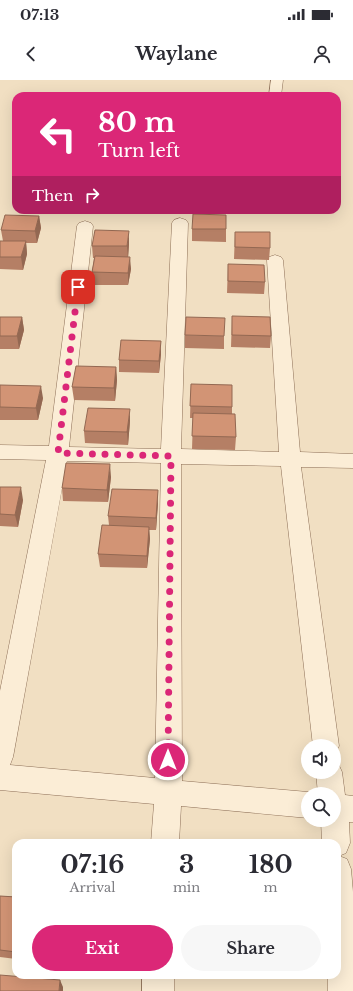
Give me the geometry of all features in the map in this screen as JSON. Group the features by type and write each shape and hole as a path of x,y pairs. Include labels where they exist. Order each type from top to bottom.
{"street":[{"path":"276,92 277,80"},
{"path":"165,839 168,792 171,456 180,223"},
{"path":"0,757 58,453 85,226"},
{"path":"276,260 290,459 325,739"},
{"path":"0,452 353,461"},
{"path":"0,777 301,804"},
{"path":"341,808 353,809"},
{"path":"335,827 336,839"},
{"path":"341,939 344,991"},
{"path":"158,979 158,991"}],"building":[{"path":"193,214 226,215 226,229 192,229"},
{"path":"5,215 39,216 35,231 1,230"},
{"path":"95,230 129,231 127,246 92,246"},
{"path":"235,232 270,232 270,248 235,247"},
{"path":"0,241 26,241 21,257 0,257"},
{"path":"95,256 130,257 128,273 92,272"},
{"path":"228,264 264,265 265,282 228,281"},
{"path":"232,316 270,317 271,336 232,335"},
{"path":"0,317 22,317 17,336 0,336"},
{"path":"186,317 225,318 224,336 185,335"},
{"path":"121,340 161,341 159,361 119,360"},
{"path":"76,366 116,367 114,388 72,387"},
{"path":"191,384 232,385 232,407 190,406"},
{"path":"0,385 41,386 36,408 0,407"},
{"path":"88,408 130,409 127,432 84,431"},
{"path":"193,413 235,414 236,437 192,436"},
{"path":"66,463 110,464 107,490 62,488"},
{"path":"0,487 21,487 15,515 0,514"},
{"path":"112,489 158,490 156,518 108,516"},
{"path":"102,525 149,527 147,556 98,554"},
{"path":"0,896 12,897 12,952 0,950"},
{"path":"0,975 12,976 12,979 60,980 59,991 0,991"}],"route":[{"path":"78,287 58,453 171,456 168,760"}]}
